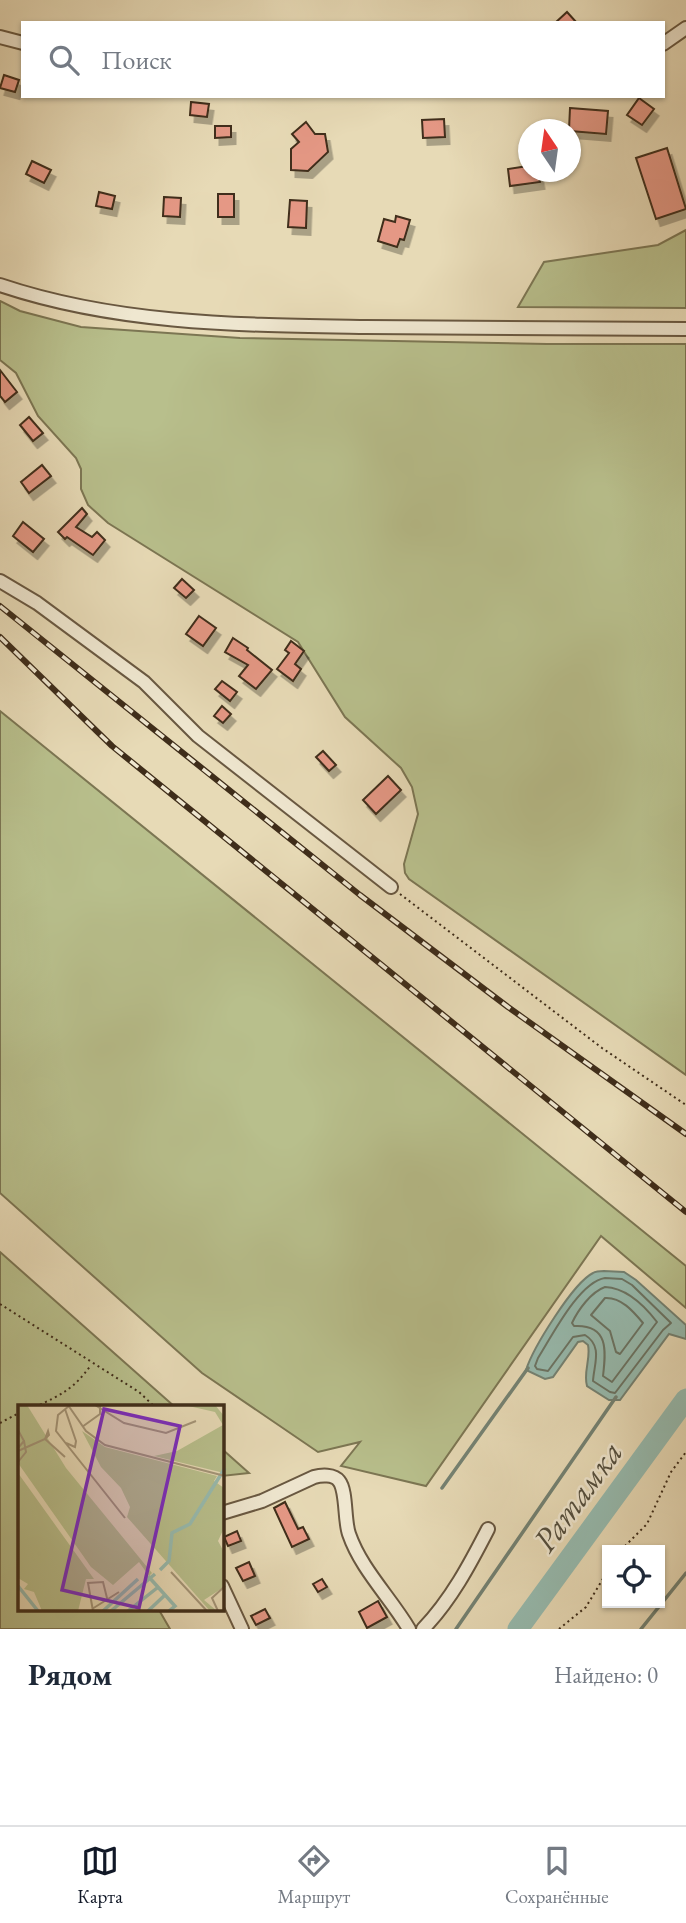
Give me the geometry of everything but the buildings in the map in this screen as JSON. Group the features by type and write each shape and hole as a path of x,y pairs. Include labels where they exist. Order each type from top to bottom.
{"street":[{"path":"665,43 686,28"},
{"path":"0,37 21,42"},
{"path":"0,285 79,307 178,321 287,326 686,329"},
{"path":"0,581 37,603 144,682 198,736 391,887"},
{"path":"224,1512 262,1501 314,1477 335,1477 342,1489 348,1531 354,1548 409,1629"},
{"path":"423,1629 461,1579 488,1529"},
{"path":"224,1590 242,1629"}],"path":[{"path":"391,887 602,1048 686,1105"},
{"path":"0,1304 139,1392 153,1405"},
{"path":"40,1405 70,1389 91,1364"},
{"path":"0,1423 18,1414"},
{"path":"626,1545 647,1524 671,1472 686,1452"},
{"path":"559,1629 586,1607 602,1580"}],"green space":[{"path":"686,230 686,308 518,307 544,262 658,245"},
{"path":"0,301 20,311 81,327 240,338 686,344 686,1075 409,879 404,864 418,814 412,787 401,768 345,717 298,642 108,523 88,505 81,489 81,469 76,458 38,416 16,373 0,360"},
{"path":"0,711 686,1266 686,1308 601,1236 426,1486 341,1466 360,1442 318,1452 202,1373 0,1193"},
{"path":"0,1252 173,1405 18,1405 18,1612 160,1612 170,1629 0,1629"},
{"path":"224,1451 249,1473 224,1476"}],"water":[{"path":"624,1272 686,1325 686,1339 669,1334 620,1400 609,1400 587,1386 589,1350 583,1341 578,1342 553,1377 545,1379 526,1370 545,1332 575,1289 593,1273"}],"waterway":[{"path":"442,1488 528,1368"},
{"path":"456,1629 616,1397"},
{"name":"Ратамка","path":"518,1629 686,1399"},
{"path":"641,1629 686,1573"}],"railway":[{"path":"0,606 360,895 508,1007 686,1134"},
{"path":"0,637 112,746 686,1212"}]}
